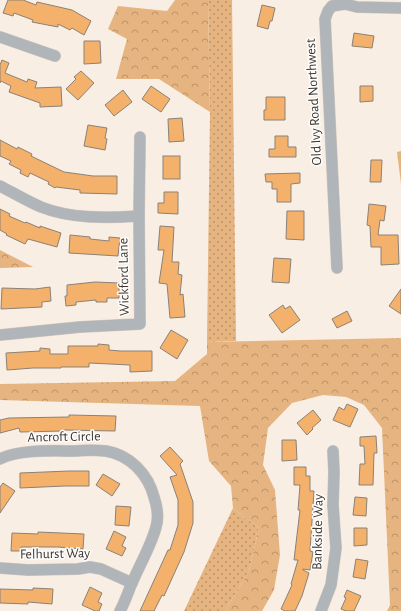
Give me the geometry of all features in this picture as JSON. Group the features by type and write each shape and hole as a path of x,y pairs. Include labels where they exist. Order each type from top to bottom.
{"street":[{"name":"Old Ivy Road Northwest","path":"337,268 325,19 332,6 345,4 357,7 401,8"},
{"path":"0,37 55,56"},
{"name":"Wickford Lane","path":"0,335 80,327 140,324 140,137"},
{"path":"0,186 42,207 61,212 108,217 139,216"},
{"name":"Ancroft Circle","path":"0,459 14,453 106,451 123,457 135,465 144,474 152,488 157,506 157,525 150,545 120,611"},
{"name":"Bankside Way","path":"321,611 331,585 336,548 333,505 333,452"},
{"name":"Felhurst Way","path":"0,568 10,570 42,570 78,569 90,567 101,569 132,583"}],"green space":[{"path":"175,0 208,0 210,112 159,79 116,79 127,39 108,29 118,6 167,11"},
{"path":"208,0 232,0 236,341 207,342 210,112"},
{"path":"401,151 401,184 397,152"},
{"path":"0,250 33,267 0,268"},
{"path":"401,338 401,611 387,611 390,605 382,428 364,405 346,397 323,395 292,403 268,428 263,465 275,490 280,555 274,590 262,611 225,611 249,571 259,528 233,508 231,486 209,461 200,406 0,400 0,384 175,381 207,354 207,342"},
{"path":"233,508 259,528 249,571 225,611 184,611"}],"building":[{"path":"8,0 23,0 36,5 37,2 72,10 91,21 84,35 72,28 70,30 58,24 58,27 32,22 33,20 14,13 13,16 3,13"},
{"path":"262,5 275,8 272,21 270,21 268,29 257,26"},
{"path":"354,33 374,36 372,48 352,46"},
{"path":"84,41 100,41 101,63 84,64"},
{"path":"2,60 9,63 5,73 27,82 28,79 37,82 35,88 61,87 62,106 40,107 40,103 9,92 11,86 1,81 0,83 0,65"},
{"path":"81,71 94,83 78,100 66,89 76,79 74,77"},
{"path":"151,86 170,99 161,112 142,99"},
{"path":"360,86 373,86 373,101 360,102"},
{"path":"123,90 132,102 114,116 105,105"},
{"path":"266,97 285,97 285,120 264,120"},
{"path":"182,118 184,141 169,142 168,119"},
{"path":"88,125 107,128 105,150 84,146"},
{"path":"275,136 288,136 288,147 296,147 296,157 269,157 269,149 275,149"},
{"path":"0,140 17,149 18,147 32,154 31,156 64,172 93,176 117,176 117,194 80,193 80,190 55,188 48,184 49,182 30,173 28,177 20,173 21,170 9,164 11,161 0,156"},
{"path":"163,156 180,156 180,179 163,179"},
{"path":"371,160 382,160 381,182 370,182"},
{"path":"300,173 300,183 291,184 291,202 277,202 277,189 272,189 272,182 266,182 265,174"},
{"path":"164,192 178,192 178,214 158,213 158,203 164,203"},
{"path":"369,204 386,206 384,221 380,220 378,235 398,235 399,264 381,265 381,247 371,247 370,226 367,225"},
{"path":"0,209 10,214 9,216 25,223 26,222 40,228 40,226 61,233 57,247 28,239 25,244 6,235 7,234 0,230"},
{"path":"287,211 304,211 304,240 286,239"},
{"path":"160,226 174,227 172,262 179,262 178,274 182,275 180,295 183,294 185,317 170,318 167,284 159,283 164,250 158,250"},
{"path":"70,235 109,241 109,237 120,238 118,256 69,253"},
{"path":"274,258 291,259 289,283 272,282"},
{"path":"95,282 119,283 119,298 107,298 107,302 96,302 96,300 76,302 76,305 66,306 65,296 67,296 67,285"},
{"path":"50,287 51,301 42,302 42,307 1,309 2,288 35,289"},
{"path":"401,289 401,314 389,306"},
{"path":"283,305 285,309 290,306 300,320 282,333 269,315"},
{"path":"347,311 352,321 337,328 332,319"},
{"path":"171,330 188,340 177,359 160,348"},
{"path":"98,344 109,345 109,350 152,351 152,371 130,372 130,365 89,363 89,367 7,370 6,353 40,351 40,348 50,349 50,354 68,354 68,346 98,346"},
{"path":"347,404 358,409 350,427 333,420 339,407 344,410"},
{"path":"313,410 321,420 307,435 297,423"},
{"path":"69,415 116,416 115,431 64,430 20,432 19,428 0,433 0,420 9,418 69,417"},
{"path":"376,436 377,453 374,453 373,485 359,485 360,464 365,464 364,446 360,446 360,437"},
{"path":"282,440 296,440 297,460 282,461"},
{"path":"170,447 183,461 180,464 193,502 193,523 184,552 164,596 162,595 154,611 140,611 168,550 170,550 178,525 178,500 170,477 177,475 160,456"},
{"path":"294,467 306,467 306,476 310,476 310,491 314,491 310,551 313,552 310,570 303,569 309,573 302,596 295,611 285,611 281,609 292,585 291,584 298,560 294,560 300,510 298,510 300,485 294,485"},
{"path":"89,471 89,486 20,488 20,473"},
{"path":"103,474 120,484 112,496 96,485"},
{"path":"3,483 15,491 0,513 0,487"},
{"path":"355,497 367,498 366,516 353,515"},
{"path":"116,506 131,507 129,526 115,525"},
{"path":"354,528 367,528 367,545 354,546"},
{"path":"114,531 126,537 122,546 126,548 122,556 106,549"},
{"path":"38,532 84,534 83,549 21,547 21,551 11,551 12,533 38,534"},
{"path":"356,559 368,561 365,579 353,577"},
{"path":"90,587 102,593 98,602 102,604 99,611 95,611 82,605"},
{"path":"33,588 53,589 52,604 28,602 28,604 0,603 0,589 33,590"},
{"path":"347,590 361,596 354,611 346,611 341,609 346,598 344,597"}]}
